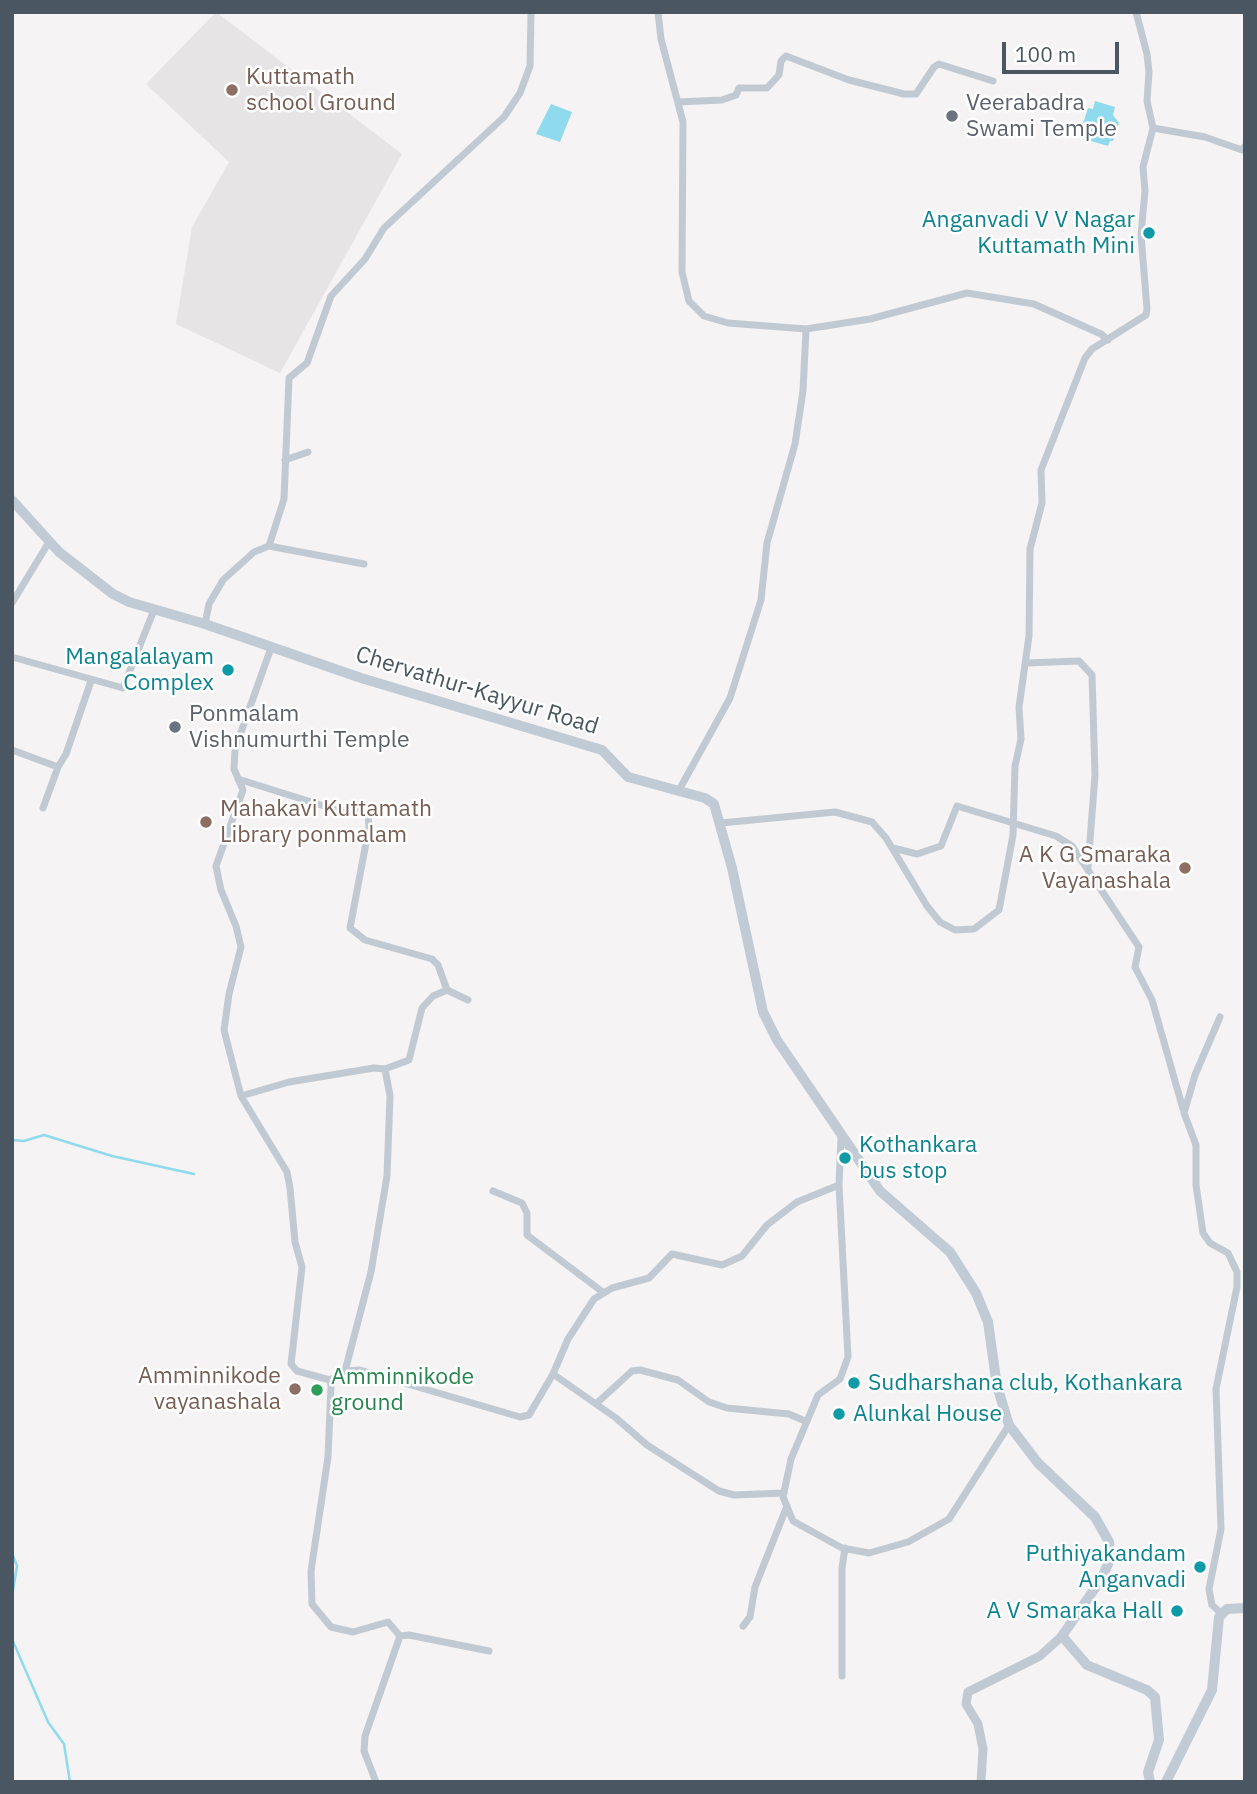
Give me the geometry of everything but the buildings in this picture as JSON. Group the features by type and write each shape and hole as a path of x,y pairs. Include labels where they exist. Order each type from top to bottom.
{"main road":[{"name":"Chervathur-Kayyur Road","path":"12,500 49,542 113,594 360,678 602,750 628,777 705,798 714,804 721,823 763,1012 777,1040 880,1191 950,1252 976,1293 991,1334 997,1386 1009,1425 1032,1456 1095,1517 1109,1542 1111,1557 1102,1578 1062,1636"},
{"path":"1166,1782 1212,1690 1221,1613 1227,1609 1245,1608"},
{"path":"1062,1636 1087,1665 1147,1689 1156,1697 1159,1729 1148,1772 1150,1782"}],"street":[{"path":"269,546 284,499 289,378 307,363 331,296 365,260 384,228 504,117 520,93 530,66 531,12"},
{"path":"658,12 661,39 682,122 682,272 690,301 704,316 728,323 806,328 870,319 967,293 1034,304 1101,334 1108,340"},
{"path":"721,823 835,812 872,822 893,848 926,906 940,922 955,930 974,929 999,910 1014,824 1015,766 1021,738 1019,707 1030,624 1030,549 1042,503 1041,470 1085,358 1092,349 1146,314 1141,236 1145,191 1143,167 1153,128 1147,101 1147,54 1136,12"},
{"path":"678,102 722,100 736,95 739,88 767,88 779,75 781,61 786,55 849,80 904,94 916,94 934,67 939,64 993,80"},
{"path":"1153,128 1205,137 1242,150 1245,146"},
{"path":"678,792 730,698 761,600 767,543 795,444 803,391 806,328"},
{"path":"285,460 308,452"},
{"path":"12,603 49,542"},
{"path":"205,624 209,604 223,580 254,552 269,546 363,564"},
{"path":"12,657 123,688 154,610"},
{"path":"271,648 234,749 234,769 243,790 216,866 221,890 242,947 229,993 224,1030 241,1096 287,1172 290,1188 295,1242 302,1267 290,1364 297,1371 330,1380 345,1371 359,1370 520,1416 529,1415 594,1298 649,1278 672,1255 722,1265 742,1256 768,1225 797,1202 839,1185"},
{"path":"1026,663 1079,661 1092,675 1095,775 1088,868"},
{"path":"43,808 58,767 66,754 91,681"},
{"path":"12,750 58,767"},
{"path":"238,779 340,811 357,810 368,815 369,827 350,928 365,940 432,959 438,965 447,990 468,1000"},
{"path":"893,848 917,854 941,846 957,806 1056,836 1072,846 1139,947 1135,967 1152,1000 1184,1113 1196,1145 1196,1185 1203,1233 1210,1243 1228,1253 1237,1272 1237,1287 1216,1389 1221,1529 1209,1589 1212,1605 1221,1613"},
{"path":"241,1096 289,1082 374,1068 385,1069 409,1060 422,1008 433,996 447,990"},
{"path":"1184,1113 1185,1101 1220,1017"},
{"path":"345,1371 371,1272 387,1176 390,1096 385,1069"},
{"path":"841,1137 839,1185 848,1357 839,1379 818,1395 790,1460 784,1493 793,1521 845,1548 869,1553 908,1542 949,1519 1009,1425"},
{"path":"493,1191 522,1203 527,1213 527,1235 604,1293"},
{"path":"597,1403 632,1371 640,1370 678,1380 709,1402 727,1408 789,1414 805,1421"},
{"path":"554,1374 597,1403 647,1445 719,1491 734,1495 784,1493"},
{"path":"330,1380 328,1457 311,1571 312,1604 331,1627 353,1632 388,1622 400,1636"},
{"path":"743,1626 750,1617 763,1564 787,1507"},
{"path":"842,1676 842,1568 845,1548"},
{"path":"400,1636 409,1635 489,1651"},
{"path":"376,1782 365,1751 365,1736 400,1636"},
{"name":"Chervathur-Kayyur Road","path":"981,1782 983,1749 978,1724 966,1704 968,1692 1040,1656 1062,1636"}],"shaded area":[{"path":"216,12 402,154 280,373 176,324 192,227 229,162 146,84"}],"water":[{"path":"1095,101 1115,107 1113,115 1119,123 1113,141 1110,141 1108,146 1084,139 1085,135 1080,133 1088,108 1093,109"},
{"path":"551,104 572,112 560,142 536,134"}],"waterway":[{"path":"12,1140 24,1141 44,1135 112,1156 194,1174"},
{"path":"12,1553 17,1566 12,1597"},
{"path":"12,1639 48,1722 64,1744 70,1782"}],"place":[{"name":"Kuttamath school Ground","path":"232,90"},
{"name":"Veerabadra Swami Temple","path":"952,116"},
{"name":"Anganvadi V V Nagar Kuttamath Mini","path":"1149,233"},
{"name":"Mangalalayam Complex","path":"228,670"},
{"name":"Ponmalam Vishnumurthi Temple","path":"175,727"},
{"name":"Mahakavi Kuttamath Library ponmalam","path":"206,822"},
{"name":"A K G Smaraka Vayanashala","path":"1185,868"},
{"name":"Kothankara bus stop","path":"845,1158"},
{"name":"Sudharshana club, Kothankara","path":"854,1383"},
{"name":"Amminnikode vayanashala","path":"295,1389"},
{"name":"Amminnikode ground","path":"317,1390"},
{"name":"Alunkal House","path":"839,1414"},
{"name":"Puthiyakandam Anganvadi","path":"1200,1567"},
{"name":"A V Smaraka Hall","path":"1177,1611"}]}
